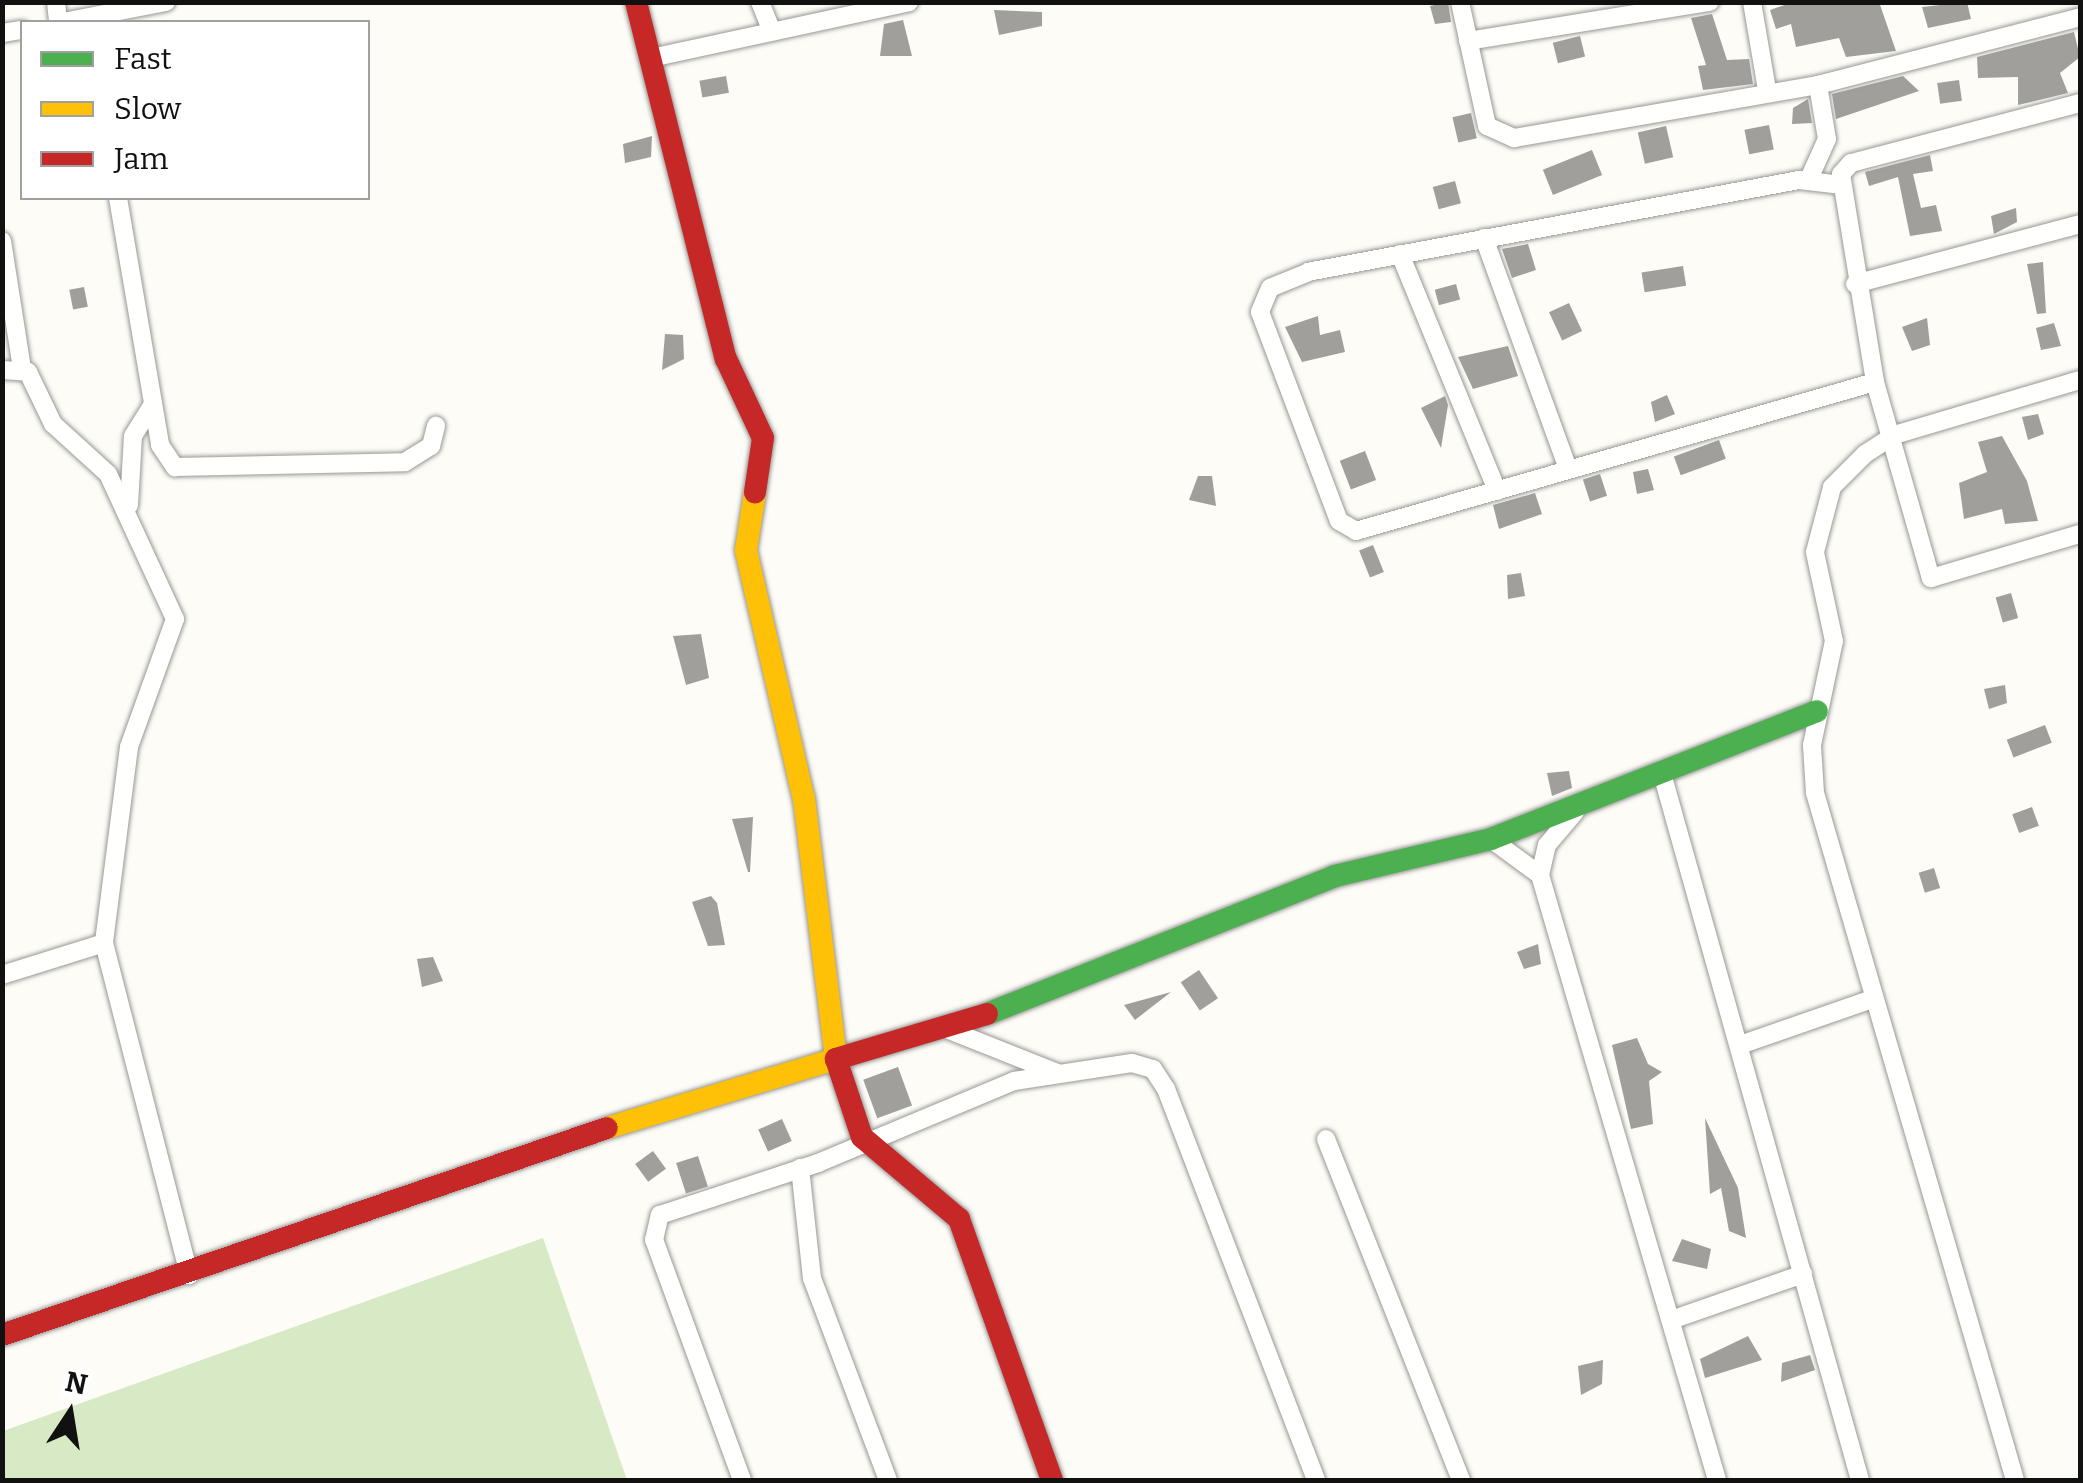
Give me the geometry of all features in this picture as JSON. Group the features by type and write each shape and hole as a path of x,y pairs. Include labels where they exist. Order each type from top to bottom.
{"street":[{"path":"636,2 726,359 763,438 746,550 804,800 836,1059 862,1137 960,1219 1052,1480"},
{"path":"760,2 772,31"},
{"path":"651,58 861,7 909,2"},
{"path":"1460,2 1487,126 1507,137 1767,90 1818,85 2080,17"},
{"path":"1468,41 1710,2"},
{"path":"1752,2 1767,90"},
{"path":"77,20 161,3"},
{"path":"1809,179 1827,139 1818,85"},
{"path":"2080,103 1851,162 1842,186 1855,284 1875,382 1894,436 1931,578 2080,534"},
{"path":"1842,186 1809,179 1400,254 1309,272 1262,298 1292,408 1346,527 1366,530 1875,382"},
{"path":"118,200 165,459 190,470 406,462 431,446 436,426"},
{"path":"1855,284 2080,224"},
{"path":"1484,238 1568,469"},
{"path":"2,240 12,369 53,424 130,505 175,619 129,748 104,942 188,1275"},
{"path":"1400,254 1497,491"},
{"path":"2015,1480 1870,1000 1815,793 1818,711 1834,641 1816,566 1818,524 1848,466 1894,436 2080,380"},
{"path":"130,505 133,436 153,404"},
{"path":"2,1336 656,1111 949,1030 1185,943 1315,883 1491,839 1663,777 1818,711"},
{"path":"1663,777 1860,1480"},
{"path":"1579,807 1554,834 1540,876 1717,1480"},
{"path":"1491,839 1540,876"},
{"path":"2,975 104,942"},
{"path":"1740,1045 1870,1000"},
{"path":"949,1030 1057,1073"},
{"path":"742,1480 653,1230 669,1209 800,1168 862,1137 1057,1073 1132,1064 1159,1075 1316,1480"},
{"path":"1326,1139 1462,1480"},
{"path":"800,1168 812,1278 888,1480"},
{"path":"1672,1320 1803,1274"}],"green space":[{"path":"543,1238 627,1480 3,1480 3,1431"}],"building":[{"path":"1448,2 1451,22 1435,24 1430,6"},
{"path":"1793,2 1879,2 1896,51 1846,57 1839,38 1796,47 1791,24 1776,29 1770,10"},
{"path":"1967,2 1971,19 1928,28 1922,7"},
{"path":"994,10 1042,12 1042,26 999,35"},
{"path":"1712,14 1727,60 1749,59 1753,84 1703,90 1698,66 1706,65 1691,18"},
{"path":"903,20 912,56 880,56 884,24"},
{"path":"2074,32 2080,57 2060,73 2068,93 2018,105 2018,77 1978,78 1977,57"},
{"path":"1580,36 1585,56 1558,63 1553,43"},
{"path":"726,76 729,93 702,97 699,81"},
{"path":"1903,76 1919,91 1836,119 1832,94"},
{"path":"1959,80 1962,101 1940,104 1937,83"},
{"path":"1808,99 1812,123 1792,124 1793,108"},
{"path":"1471,113 1477,138 1458,143 1452,117"},
{"path":"1769,125 1774,150 1749,154 1744,130"},
{"path":"1666,126 1673,157 1645,164 1638,133"},
{"path":"652,136 651,157 625,163 623,144"},
{"path":"1592,150 1602,175 1553,195 1543,170"},
{"path":"1930,155 1933,171 1913,174 1921,208 1936,205 1942,231 1910,236 1898,177 1869,186 1865,172"},
{"path":"1455,181 1461,203 1439,209 1433,187"},
{"path":"2016,208 2017,222 1994,234 1991,216"},
{"path":"1528,244 1536,270 1512,278 1502,249"},
{"path":"2043,262 2046,313 2037,314 2027,264"},
{"path":"1683,266 1686,286 1645,292 1642,273"},
{"path":"1456,284 1460,299 1439,305 1435,290"},
{"path":"84,287 88,307 73,309 69,290"},
{"path":"1569,303 1582,331 1562,340 1549,312"},
{"path":"1318,316 1320,335 1340,330 1345,352 1302,362 1285,327"},
{"path":"1927,318 1930,345 1912,351 1902,327"},
{"path":"2054,323 2061,346 2041,350 2036,328"},
{"path":"665,334 683,335 684,359 662,370"},
{"path":"1508,346 1518,376 1473,389 1458,357"},
{"path":"1667,395 1675,414 1655,422 1651,402"},
{"path":"1445,396 1448,405 1441,448 1421,408"},
{"path":"2038,414 2044,434 2028,440 2022,417"},
{"path":"2002,436 2027,481 2038,521 2005,524 2002,509 1964,519 1959,483 1987,472 1978,442"},
{"path":"1719,440 1726,459 1681,475 1674,456"},
{"path":"1365,451 1376,480 1351,490 1340,461"},
{"path":"1648,469 1654,490 1637,494 1633,472"},
{"path":"1600,474 1607,496 1590,501 1583,480"},
{"path":"1198,476 1212,476 1216,506 1189,500"},
{"path":"1535,493 1542,514 1499,529 1493,505"},
{"path":"1373,545 1384,572 1370,578 1359,551"},
{"path":"1521,573 1525,596 1508,599 1507,575"},
{"path":"2011,593 2018,618 2003,622 1996,597"},
{"path":"701,634 709,678 686,685 673,636"},
{"path":"2005,685 2007,703 1989,709 1984,689"},
{"path":"2045,725 2052,743 2014,757 2007,740"},
{"path":"1569,771 1572,788 1552,796 1547,773"},
{"path":"2032,807 2039,826 2019,833 2012,814"},
{"path":"753,817 750,872 748,872 732,819"},
{"path":"1934,868 1940,888 1925,893 1919,873"},
{"path":"711,896 717,903 725,945 708,946 692,902"},
{"path":"1538,944 1541,964 1524,969 1517,952"},
{"path":"433,957 443,981 422,987 417,959"},
{"path":"1199,970 1218,998 1200,1010 1181,982"},
{"path":"1171,992 1135,1020 1124,1005"},
{"path":"1637,1038 1648,1064 1662,1072 1649,1081 1653,1124 1631,1129 1612,1045"},
{"path":"898,1067 912,1106 877,1118 863,1080"},
{"path":"1705,1118 1738,1188 1746,1238 1729,1231 1721,1188 1710,1194"},
{"path":"782,1119 792,1141 768,1152 758,1130"},
{"path":"653,1151 666,1169 648,1182 635,1164"},
{"path":"698,1156 708,1186 686,1194 676,1163"},
{"path":"1682,1239 1711,1249 1707,1269 1672,1261"},
{"path":"1748,1336 1762,1360 1705,1378 1700,1359"},
{"path":"1810,1355 1815,1370 1781,1382 1782,1363"},
{"path":"1603,1360 1602,1384 1581,1395 1578,1366"}],"traffic: fast":[{"path":"987,1014 1335,876 1491,839 1817,711"}],"traffic: slow":[{"path":"607,1128 836,1059 804,800 746,550 755,492"}],"traffic: jam":[{"path":"636,2 726,359 763,438 755,492"},
{"path":"987,1014 836,1059 862,1137 959,1219 1052,1480"},
{"path":"2,1335 607,1128"}]}
